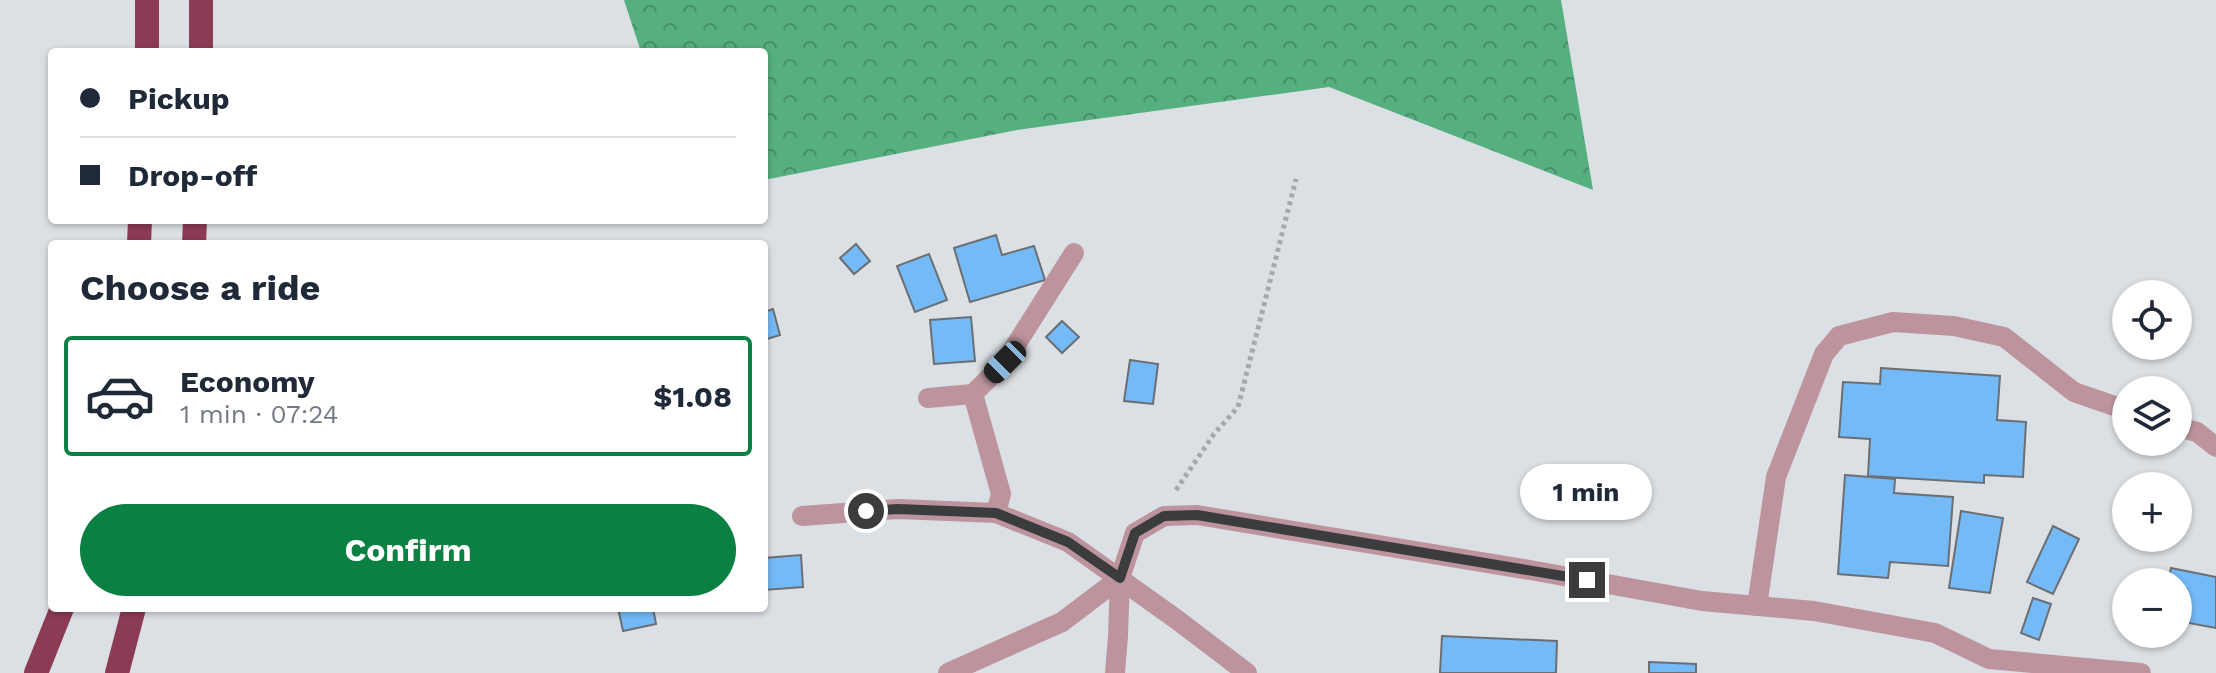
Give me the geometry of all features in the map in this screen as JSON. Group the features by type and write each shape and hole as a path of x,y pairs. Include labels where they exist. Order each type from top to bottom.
{"highway":[{"path":"147,0 147,48"},
{"path":"201,0 201,48"},
{"path":"36,673 60,612"},
{"path":"117,673 133,612"}],"street":[{"path":"928,398 973,394 1005,362 1074,253"},
{"path":"1757,606 1776,477 1824,354 1839,336 1893,322 1954,326 2004,337 2074,392 2112,405"},
{"path":"973,394 1001,494 996,513"},
{"path":"2192,431 2216,447"},
{"path":"802,516 898,509 996,513 1068,542 1247,673"},
{"path":"1115,673 1120,578 1135,533 1164,516 1197,515 1702,601 1814,611 1935,633 1989,659 2141,673"},
{"path":"948,673 1062,622 1120,578"}],"path":[{"path":"1164,516 1180,482 1214,434 1238,407 1296,179"}],"green space":[{"path":"624,0 1561,0 1593,190 1329,87 1017,130 768,179 768,48 640,48"}],"building":[{"path":"996,235 1002,255 1034,246 1045,280 970,302 954,248"},
{"path":"856,244 870,261 854,274 840,258"},
{"path":"929,254 947,300 915,312 897,266"},
{"path":"773,309 780,335 768,339 768,311"},
{"path":"971,317 975,361 934,364 930,320"},
{"path":"1062,321 1079,337 1062,353 1046,337"},
{"path":"1130,360 1158,364 1153,404 1124,401"},
{"path":"1881,368 2000,376 1997,420 2026,422 2023,477 1984,475 1984,483 1868,476 1870,439 1839,437 1843,382 1880,384"},
{"path":"1845,475 1895,479 1894,493 1953,497 1948,566 1890,562 1888,578 1838,574"},
{"path":"1961,511 2003,518 1990,593 1949,588"},
{"path":"2053,526 2079,539 2053,594 2027,582"},
{"path":"801,555 803,587 768,590 768,558"},
{"path":"2192,572 2216,577 2216,628 2192,624"},
{"path":"2033,598 2051,604 2039,640 2021,633"},
{"path":"619,612 654,612 656,624 623,631"},
{"path":"1442,636 1557,641 1556,673 1440,673"},
{"path":"1649,662 1696,664 1696,673 1649,673"}],"route":[{"path":"866,511 898,509 996,513 1068,542 1120,578 1135,533 1164,516 1197,515 1587,580"}]}
